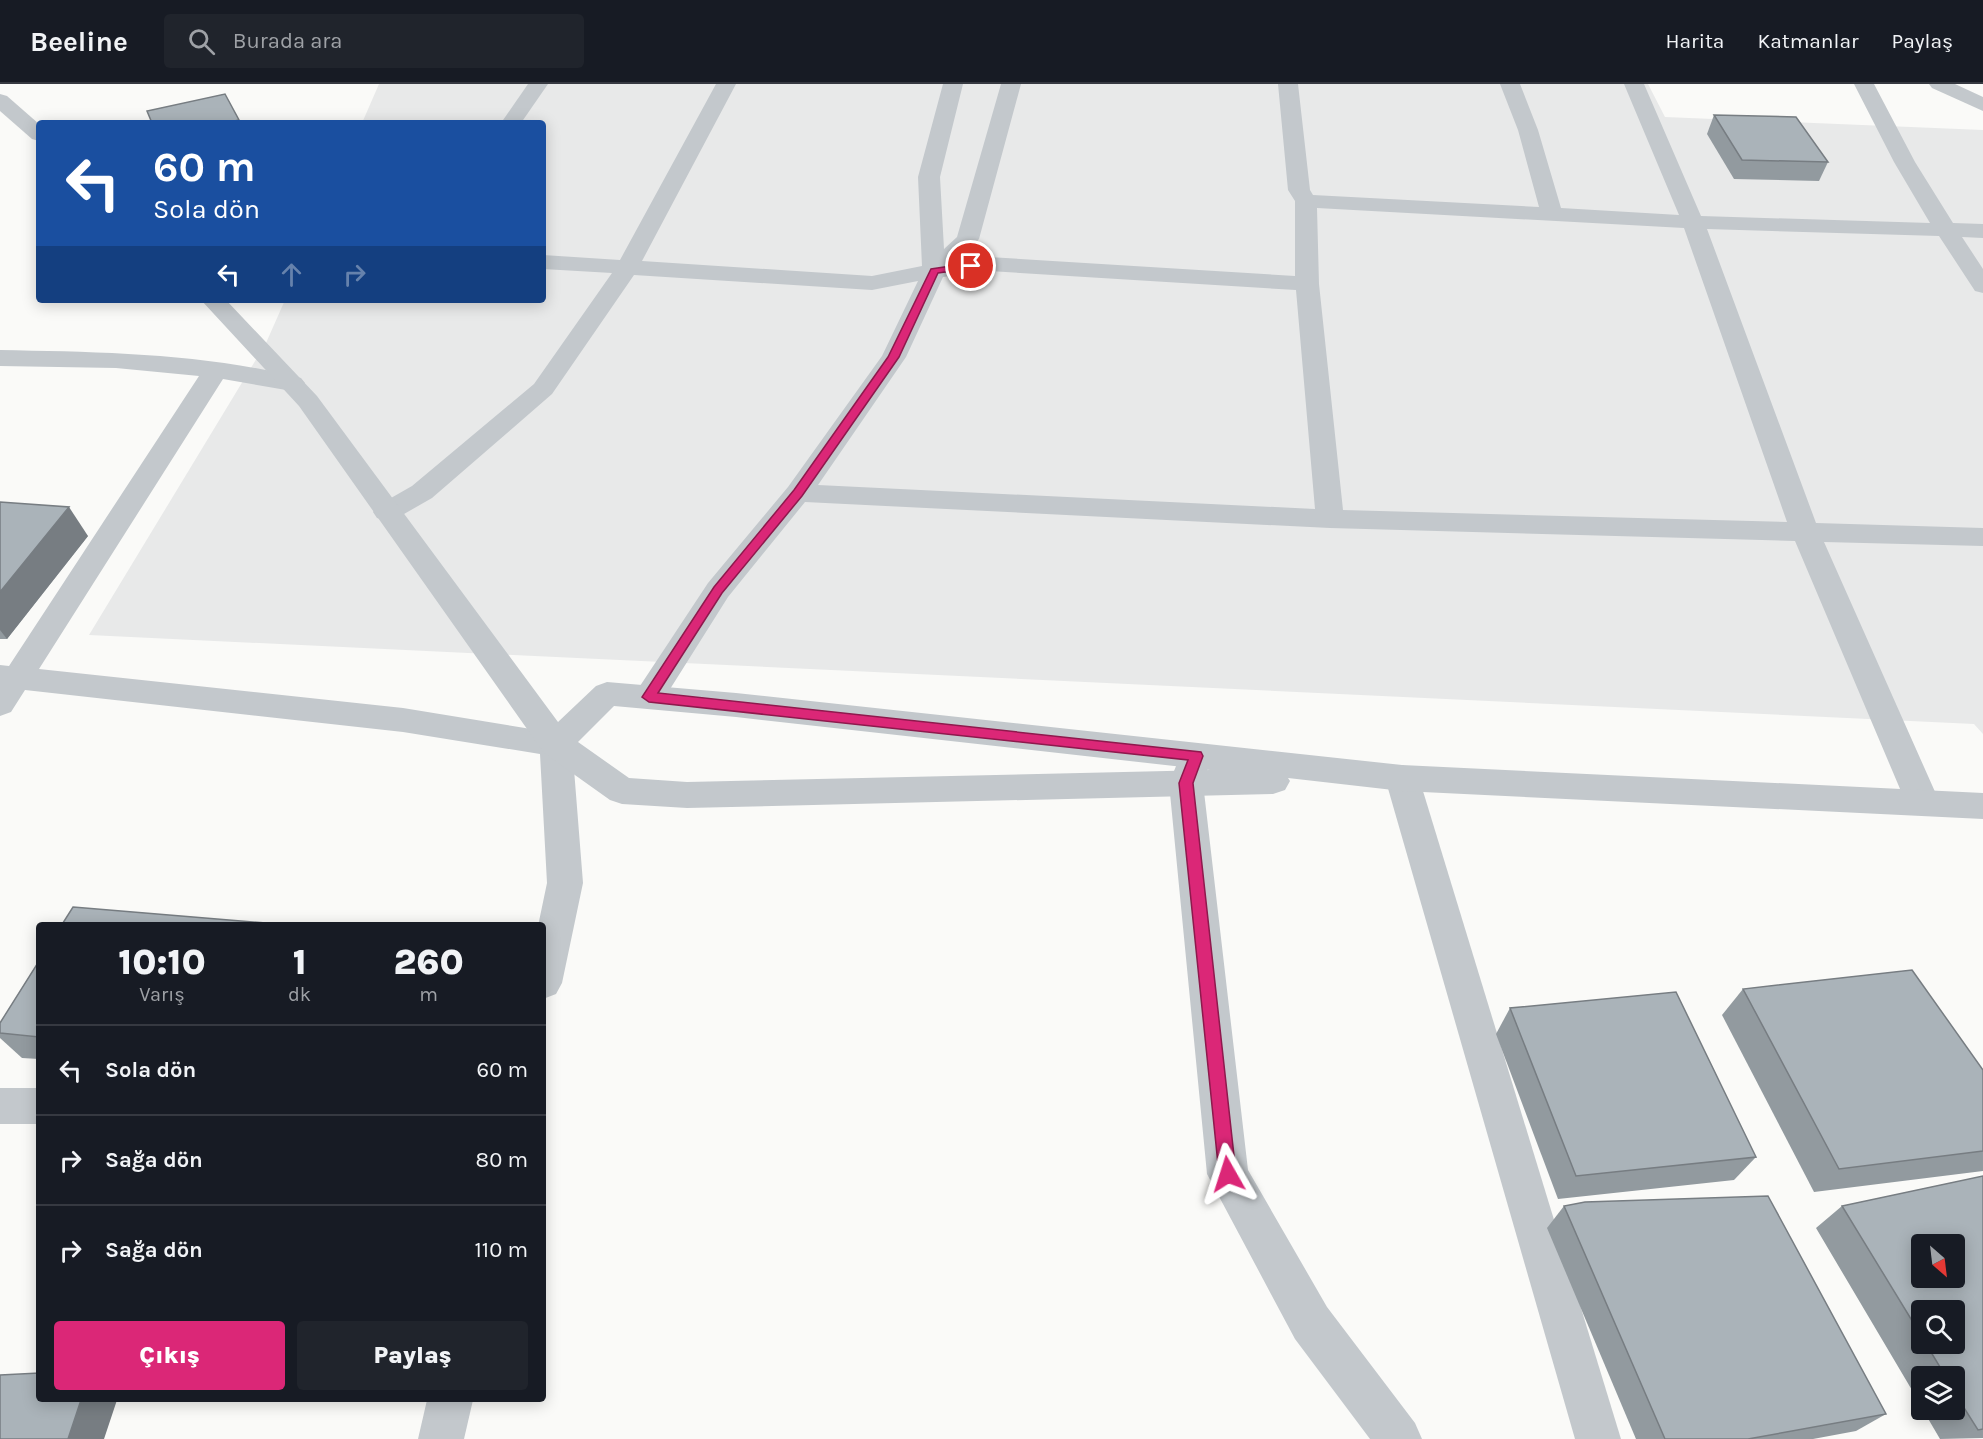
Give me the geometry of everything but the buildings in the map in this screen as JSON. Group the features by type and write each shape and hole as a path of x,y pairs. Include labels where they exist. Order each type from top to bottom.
{"street":[{"path":"513,120 538,84"},
{"path":"387,512 422,492 543,389 627,267 726,84"},
{"path":"934,271 929,177 953,84"},
{"path":"649,697 718,590 798,493 894,357 934,271 968,239 1011,84"},
{"path":"1288,84 1299,190 1306,201 1307,284 1330,519"},
{"path":"1510,84 1528,130 1552,214"},
{"path":"1634,84 1693,222 1805,531 1923,803"},
{"path":"1864,84 1944,230 1983,286"},
{"path":"1939,84 1983,105"},
{"path":"0,100 36,132"},
{"path":"1306,201 1693,222 1983,231"},
{"path":"546,262 872,283 934,271 989,264 1307,284"},
{"path":"216,303 308,401 556,744 622,791 677,795 1191,769"},
{"path":"0,358 116,360 216,370 291,383"},
{"path":"0,704 9,677 216,370"},
{"path":"798,493 1330,519 1983,537"},
{"path":"9,677 403,720 556,744"},
{"path":"546,969 565,883 556,744 606,694 649,697 1191,769 1983,806"},
{"path":"1191,769 1228,1174 1311,1323 1399,1439"},
{"path":"1402,778 1598,1439"},
{"path":"0,1106 36,1106"},
{"path":"441,1439 450,1402"}],"shaded area":[{"path":"379,84 1648,84 1665,117 1983,130 1983,734 1974,724 89,635 266,343 284,303 546,303 546,120 363,120"}],"route":[{"path":"971,266 934,271 894,357 798,493 718,590 649,697 759,707 1196,756 1186,783 1228,1174"}]}
